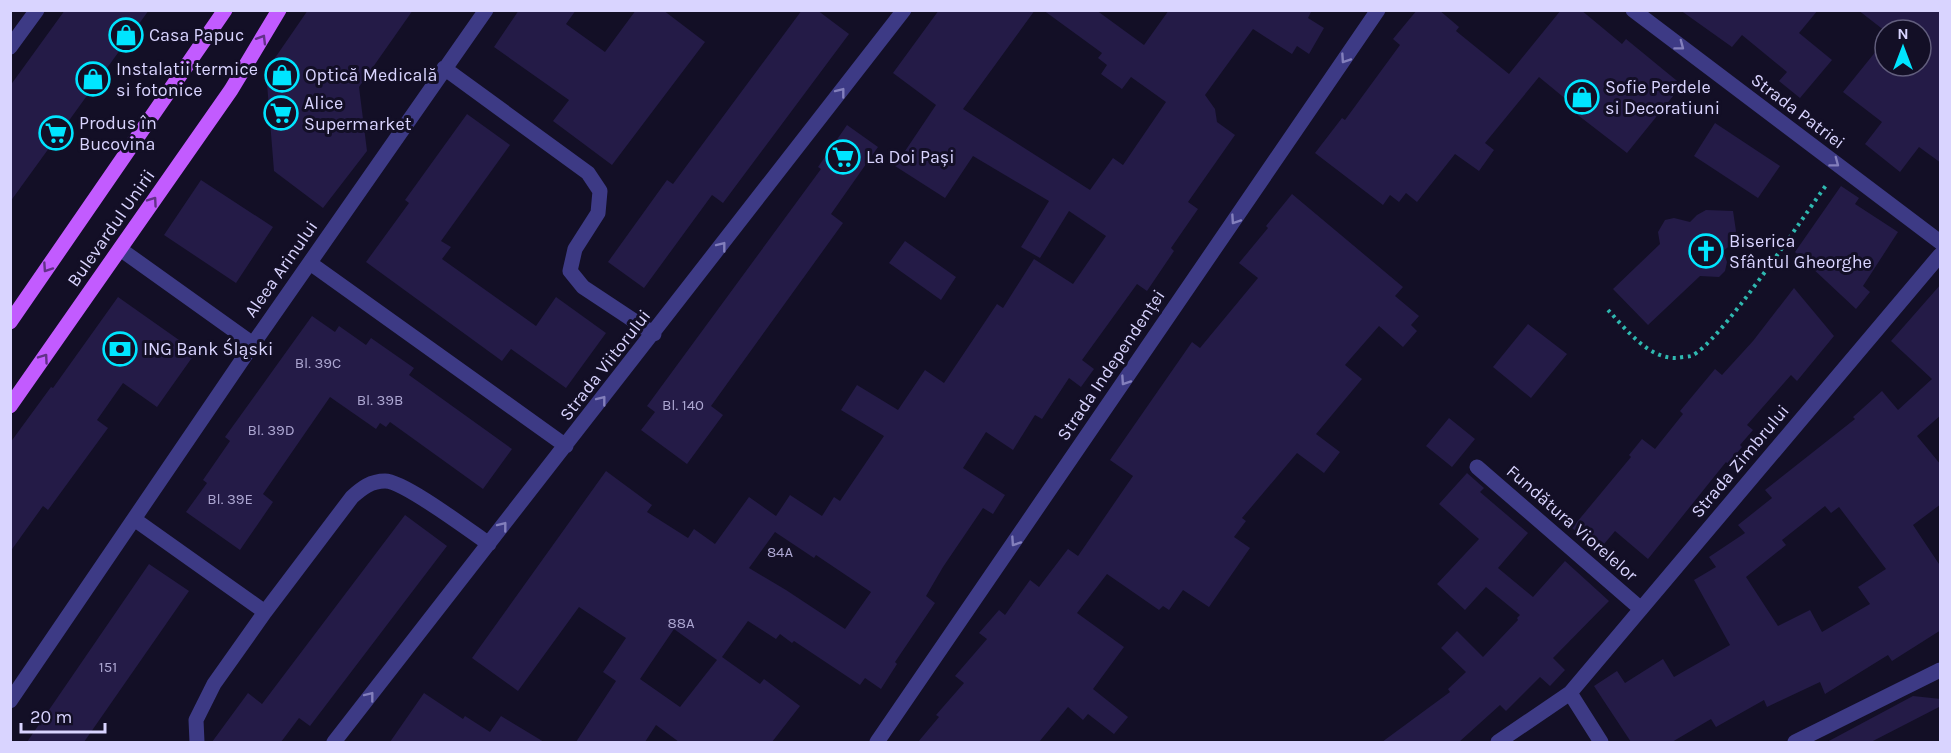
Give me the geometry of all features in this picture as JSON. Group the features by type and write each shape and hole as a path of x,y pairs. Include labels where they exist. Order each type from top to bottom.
{"main road":[{"name":"Bulevardul Unirii","path":"10,322 225,10"},
{"name":"Bulevardul Unirii","path":"10,406 231,90 279,10"}],"street":[{"path":"10,47 37,10"},
{"name":"Aleea Arinului","path":"10,701 253,344 486,10"},
{"name":"Strada Independenței","path":"877,742 1378,10"},
{"name":"Strada Patriei","path":"1633,10 1941,242"},
{"name":"Strada Viitorului","path":"334,742 654,334 901,11"},
{"path":"444,68 588,173 600,190 598,213 575,249 570,272 583,287 654,334"},
{"path":"120,249 253,344"},
{"name":"Strada Zimbrului","path":"1498,742 1570,693 1941,255"},
{"path":"310,263 566,446"},
{"name":"Fundătura Viorelelor","path":"1477,467 1641,609"},
{"path":"197,742 196,720 214,684 352,497 367,484 386,481 404,487 489,544"},
{"path":"134,519 265,612"},
{"path":"1795,742 1939,674"},
{"path":"1570,693 1601,742"}],"path":[{"path":"1608,310 1633,337 1652,351 1674,358 1692,356 1708,342 1739,305 1840,167"}],"building":[{"path":"65,10 149,10 10,202 10,86"},
{"path":"308,10 413,10 359,87 367,151 323,208 274,171 266,71"},
{"path":"519,10 576,10 566,24 605,52 636,10 663,10 705,42 612,165 553,121 569,100 494,47"},
{"path":"802,10 817,10 849,34 723,203 712,195 644,288 608,262 667,180 673,184"},
{"path":"939,10 1035,10 963,109 1090,190 1113,158 1123,165 1166,102 1131,77 1122,89 1101,74 1107,65 1098,58 1102,53 1043,10 1096,10 1144,45 1169,10 1312,10 1308,18 1324,28 1309,54 1297,46 1292,54 1253,29 1205,95 1215,109 1217,122 1235,135 1188,202 1198,209 1171,248 1174,251 1147,291 1137,284 1082,360 1094,369 1081,387 1069,378 1042,419 1035,415 1013,450 986,432 963,468 1005,495 993,514 983,508 943,567 926,596 935,603 895,662 897,664 881,689 865,678 860,685 794,641 792,643 780,634 776,639 748,621 722,657 760,684 764,679 800,706 772,742 679,742 656,725 645,742 576,742 616,681 603,672 626,638 579,607 518,691 472,658 606,471 652,505 647,512 688,538 694,529 715,544 749,497 776,516 790,495 822,516 834,497 840,501 884,436 841,410 857,385 898,410 925,370 944,383 997,304 1003,308 1034,259 1073,284 1106,236 1069,211 1040,258 1021,247 1049,201 973,156 945,198 895,166 936,105 893,73","holes":["775,532 814,558 816,555 871,592 845,629 749,568","674,629 717,660 680,707 640,679"]},
{"path":"1417,10 1439,10 1459,27 1456,31 1509,74 1561,10 1581,10 1622,44 1626,39 1682,85 1627,153 1570,109 1573,105 1539,77 1485,143 1494,150 1479,171 1455,154 1417,202 1406,193 1399,202 1390,195 1383,205 1315,153 1342,118 1345,120 1400,45 1393,39"},
{"path":"1680,10 1818,10 1799,33 1832,60 1800,98 1779,81 1787,72 1742,35 1732,47"},
{"path":"1858,10 1941,10 1941,163 1919,147 1900,172 1865,144 1882,122 1843,92 1873,55 1873,78 1933,78 1933,18 1873,18 1873,22"},
{"path":"467,114 510,145 441,241 451,247 442,259 536,326 556,297 606,333 566,388 511,349 502,361 366,262 409,203 405,200"},
{"path":"1715,123 1780,166 1758,198 1694,156"},
{"path":"847,125 878,147 831,214 843,223 711,406 723,415 687,464 641,430 655,412 647,406 821,169 818,167"},
{"path":"201,180 273,227 236,283 164,235"},
{"path":"1841,186 1859,198 1855,204 1898,232 1863,286 1870,292 1856,309 1795,252"},
{"path":"1292,194 1403,287 1395,296 1419,316 1411,325 1417,331 1403,347 1379,326 1345,365 1362,379 1316,434 1340,452 1324,473 1297,453 1242,518 1246,521 1234,537 1250,548 1209,607 1183,590 1169,610 1163,606 1159,610 1107,574 1077,613 1124,647 1093,689 1128,717 1114,734 1088,714 1083,720 1068,707 1039,742 918,742 939,717 936,715 964,683 955,676 987,639 979,633 999,610 1005,615 1030,580 1039,587 1068,549 1078,556 1133,476 1110,460 1192,342 1200,348 1258,278 1239,263"},
{"path":"1706,210 1733,211 1736,231 1732,244 1723,251 1727,262 1725,271 1719,277 1700,276 1648,325 1613,289 1660,244 1658,232 1665,220 1674,218 1690,222"},
{"path":"905,241 956,277 941,300 889,263"},
{"path":"1941,284 1941,415 1917,436 1941,465 1941,504 1913,525 1941,567 1941,630 1892,661 1888,655 1825,694 1820,682 1767,707 1764,700 1716,727 1711,719 1672,742 1631,742 1594,686 1617,671 1625,683 1663,659 1674,677 1730,645 1694,580 1716,567 1709,557 1745,533 1738,525 1772,498 1765,490 1855,419 1853,417 1882,391 1898,410 1932,379 1891,341","holes":["1825,506 1831,513 1839,507 1886,569 1858,587 1870,604 1822,632 1810,610 1778,626 1746,577 1786,545 1782,540"]},
{"path":"1794,288 1834,336 1797,381 1791,375 1747,425 1753,430 1740,445 1742,447 1728,464 1726,462 1648,559 1615,531 1599,550 1572,528 1631,457 1629,455 1642,439 1655,449 1683,414 1680,411 1715,369 1722,375 1753,341"},
{"path":"118,297 196,352 157,407 123,383 97,420 108,428 48,510 43,506 10,552 10,443 51,387 53,388"},
{"path":"312,316 335,332 339,326 366,345 371,338 414,368 409,375 512,449 483,489 390,422 386,427 380,423 376,429 330,397 263,494 273,502 240,550 186,512 207,483 203,480 230,441 225,437"},
{"path":"1528,324 1567,354 1531,398 1493,367"},
{"path":"1449,418 1475,439 1452,467 1426,446"},
{"path":"1467,473 1484,488 1480,492 1528,533 1498,568 1533,597 1565,561 1609,601 1553,658 1565,670 1550,686 1540,677 1506,711 1500,705 1459,742 1382,742 1450,692 1448,689 1466,672 1441,648 1457,631 1483,657 1518,620 1520,615 1486,587 1465,610 1437,584 1479,539 1439,504"},
{"path":"405,515 447,546 310,726 299,718 281,742 212,742 248,693 262,704"},
{"path":"149,564 189,591 84,742 27,742"},
{"path":"424,693 463,719 465,716 490,732 501,716 544,742 390,742"},
{"path":"1913,696 1941,699 1941,706 1871,742 1827,742"}],"place":[{"name":"Casa Papuc","path":"126,35"},
{"name":"Optică Medicală","path":"282,75"},
{"name":"Instalatii termice si fotonice","path":"93,79"},
{"name":"Sofie Perdele si Decoratiuni","path":"1582,97"},
{"name":"Alice Supermarket","path":"281,113"},
{"name":"Produs în Bucovina","path":"56,133"},
{"name":"La Doi Pași","path":"843,157"},
{"name":"Biserica Sfântul Gheorghe","path":"1706,251"},
{"name":"ING Bank Śląski","path":"120,349"}]}
